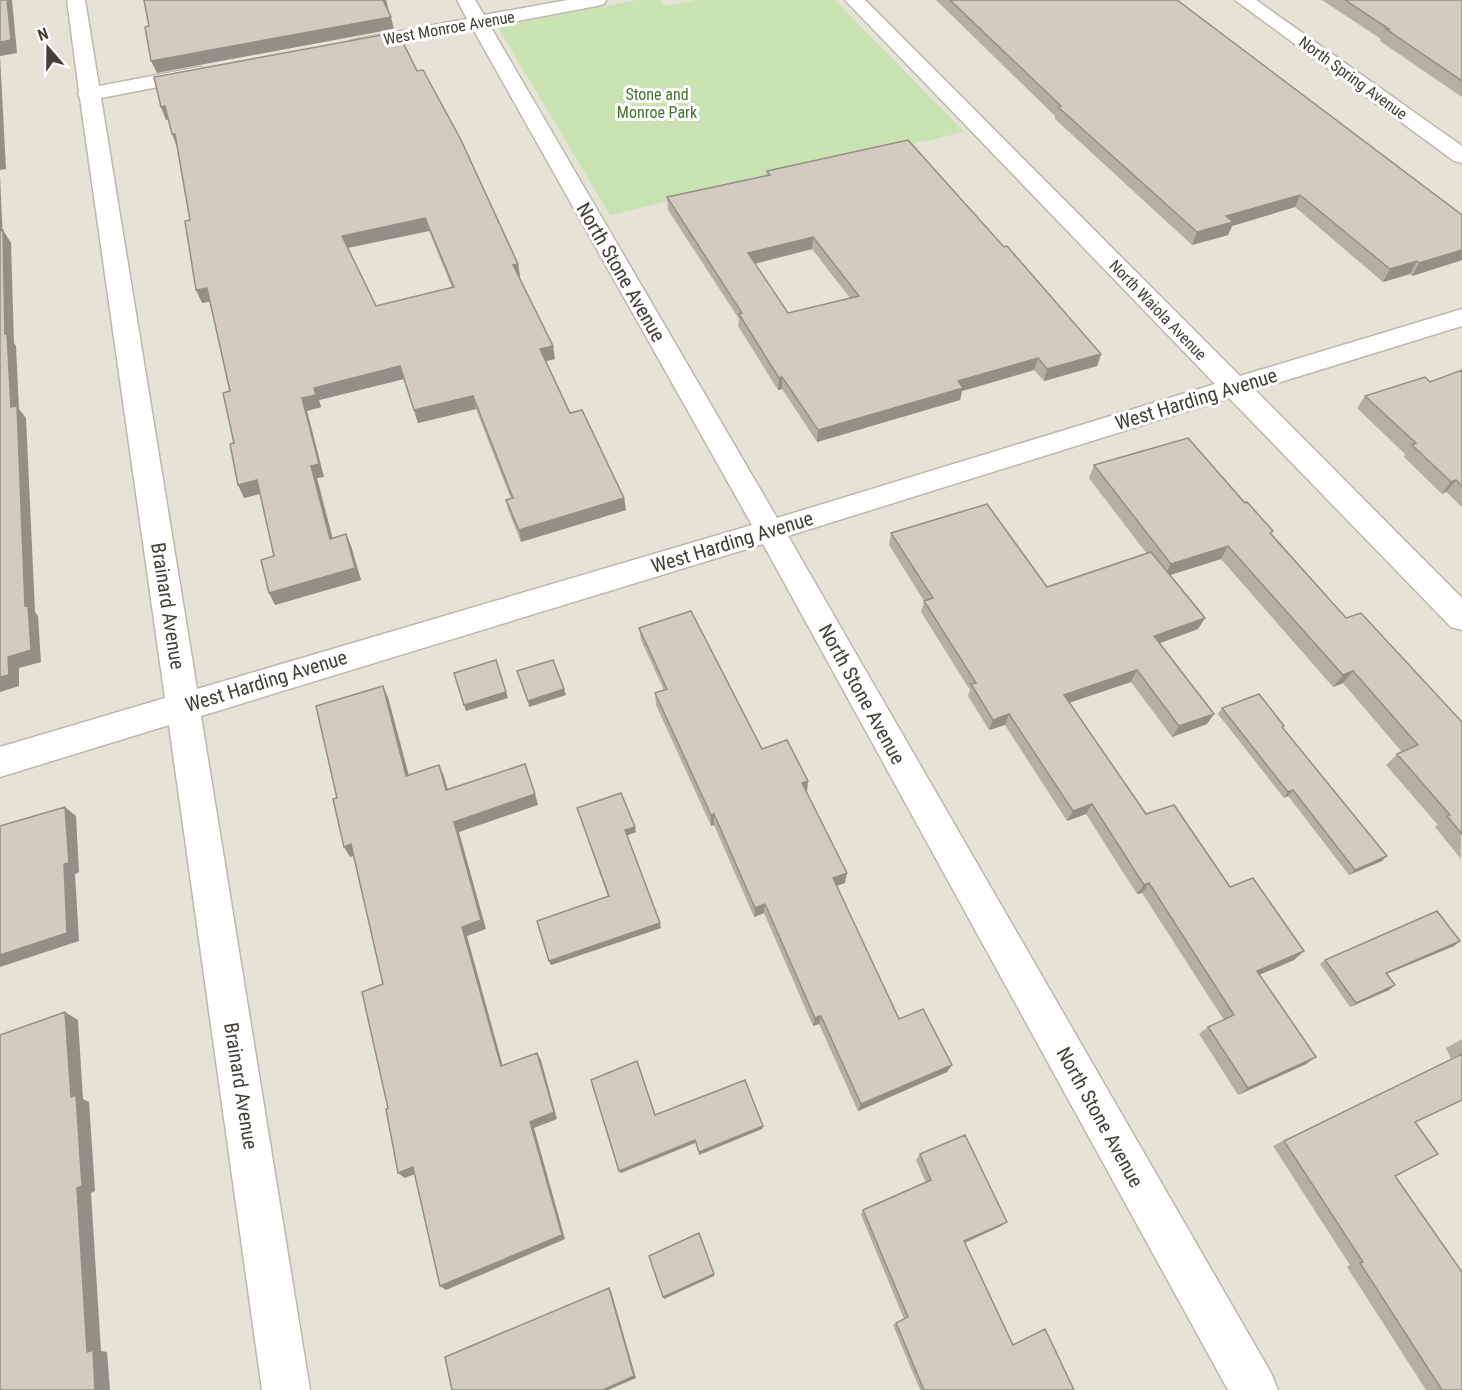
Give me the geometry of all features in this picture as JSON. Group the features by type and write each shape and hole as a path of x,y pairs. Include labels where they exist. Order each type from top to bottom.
{"street":[{"name":"Brainard Avenue","path":"76,0 88,94 286,1390"},
{"name":"West Monroe Avenue","path":"341,48 472,11 597,0"},
{"name":"North Waiola Avenue","path":"854,0 1462,618"},
{"name":"North Spring Avenue","path":"1244,0 1462,156"},
{"name":"North Stone Avenue","path":"472,11 770,531 1254,1390"},
{"path":"88,94 216,70"},
{"name":"West Harding Avenue","path":"0,762 770,531 1462,317"}],"shaded area":[{"path":"0,0 1462,0 1462,1390 0,1390"}],"green space":[{"name":"Stone and Monroe Park","path":"638,0 660,0 665,6 695,0 835,0 964,132 610,215 500,31 507,25"}],"building":[{"path":"0,0 7,0 11,40 0,42"},
{"path":"144,0 383,0 391,17 151,61 145,27 149,26"},
{"path":"950,0 1177,0 1462,215 1462,250 1390,269 1300,195 1226,216 1233,222 1197,232 1058,107 1061,106"},
{"path":"1345,0 1462,0 1462,81 1386,29 1389,29"},
{"path":"398,32 417,71 423,70 461,140 518,264 513,265 553,346 540,349 570,413 582,410 624,498 519,530 506,500 513,498 473,396 414,410 400,366 314,388 316,395 302,398 319,464 311,466 330,539 346,534 355,568 269,593 261,560 274,556 257,480 238,485 230,444 234,443 223,393 230,391 207,288 196,290 185,221 190,220 175,134 172,134 165,106 161,107 154,77","holes":["425,218 454,287 376,306 342,236"]},
{"path":"908,140 1004,247 1007,246 1101,354 1047,369 1038,358 958,381 963,388 818,430 782,377 779,378 739,314 742,313 667,197 770,175 767,171","holes":["813,237 859,296 788,313 748,253"]},
{"path":"3,230 5,334 7,333 11,407 17,406 25,606 28,605 31,650 8,657 9,675 0,677 0,231"},
{"path":"1462,370 1462,486 1456,480 1451,482 1412,445 1416,443 1365,396 1425,377 1430,382"},
{"path":"1188,438 1273,531 1270,533 1346,618 1361,613 1462,722 1462,834 1447,816 1450,815 1397,754 1418,745 1353,671 1343,675 1228,546 1171,564 1094,465"},
{"path":"987,504 1047,587 1151,552 1205,618 1154,636 1214,714 1179,726 1137,670 1064,695 1146,814 1174,805 1230,887 1253,878 1304,951 1257,971 1316,1057 1248,1088 1208,1027 1234,1015 1149,883 1144,885 1092,804 1073,811 1009,714 993,720 971,684 976,683 924,601 933,598 891,533"},
{"path":"691,611 762,749 787,740 808,781 802,783 847,873 833,878 899,1019 923,1009 952,1065 861,1104 821,1016 815,1018 765,904 755,908 714,814 711,815 655,693 667,689 639,628"},
{"path":"496,660 506,692 464,705 454,673"},
{"path":"553,660 564,689 528,701 517,671"},
{"path":"383,686 406,776 439,765 446,790 525,764 535,794 454,822 481,920 462,927 501,1066 537,1053 554,1112 530,1122 562,1235 440,1286 413,1167 398,1173 386,1109 388,1108 362,992 383,984 351,844 344,847 333,799 337,798 316,706"},
{"path":"1259,694 1284,726 1282,727 1387,856 1355,870 1293,790 1288,792 1222,708"},
{"path":"621,793 635,827 625,830 660,923 549,961 537,921 609,896 577,808"},
{"path":"65,807 69,863 64,864 67,933 0,955 0,826"},
{"path":"1437,911 1460,941 1386,973 1395,985 1356,1003 1325,960"},
{"path":"65,1012 71,1097 76,1095 82,1186 77,1188 87,1352 93,1350 95,1390 0,1390 0,1035"},
{"path":"1462,1054 1462,1100 1415,1122 1438,1154 1395,1176 1462,1272 1462,1390 1442,1390 1360,1263 1363,1262 1284,1141"},
{"path":"637,1061 655,1115 745,1080 763,1126 699,1152 695,1140 619,1171 591,1080"},
{"path":"965,1135 1007,1222 964,1241 1013,1345 1045,1329 1074,1390 924,1390 896,1323 908,1317 863,1210 931,1180 920,1154"},
{"path":"699,1233 714,1274 663,1297 649,1256"},
{"path":"609,1288 634,1376 603,1390 452,1390 445,1357"}]}
